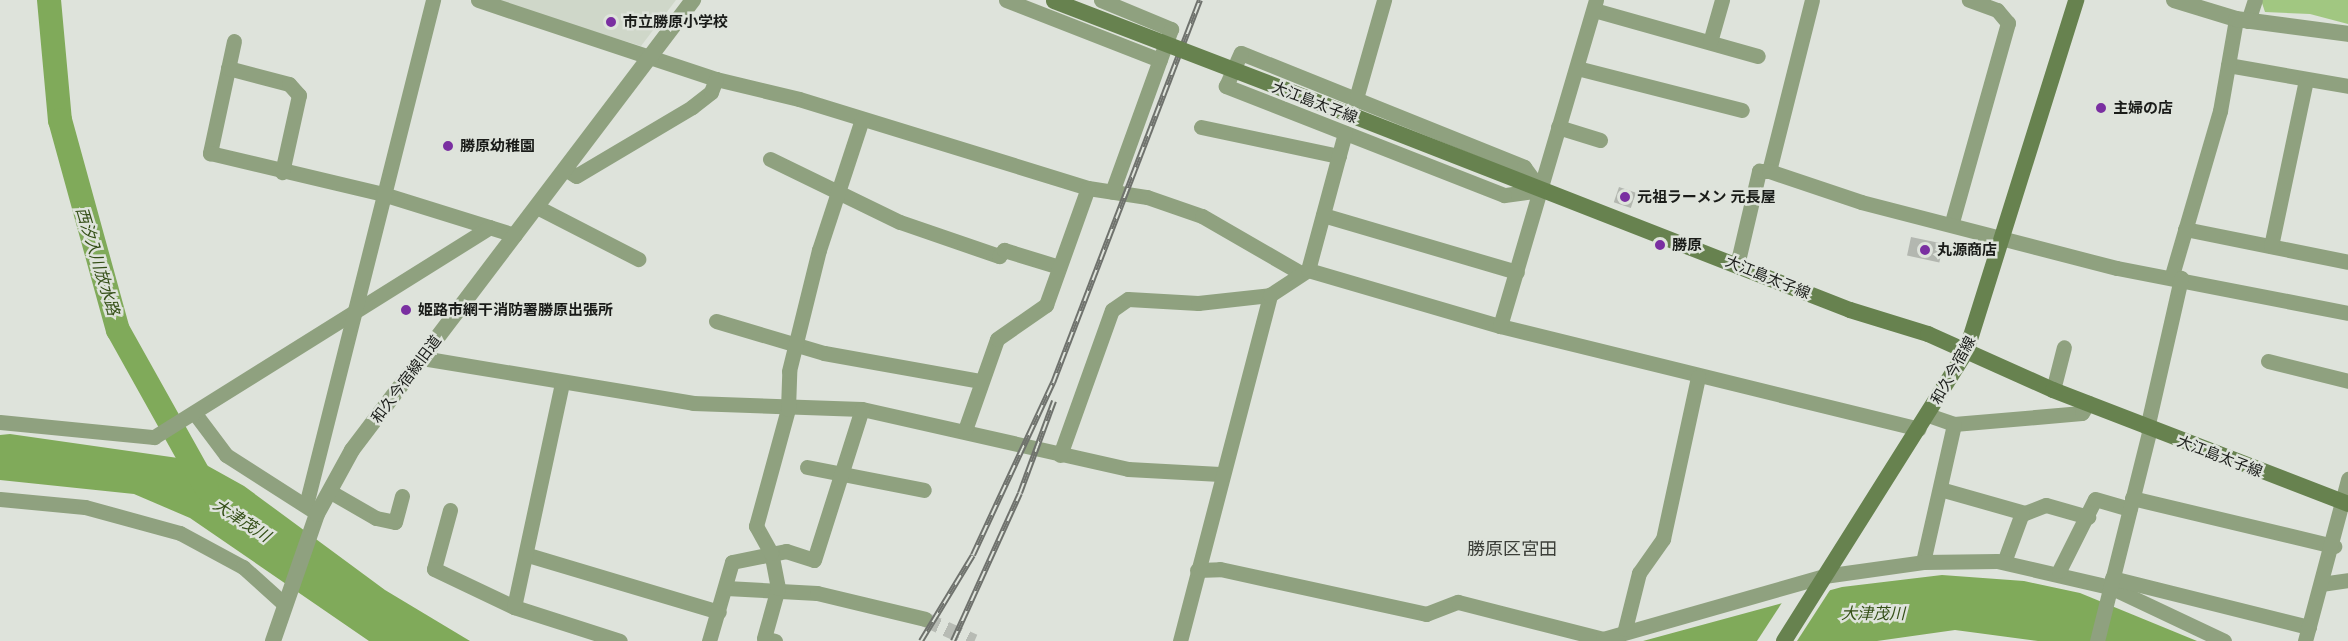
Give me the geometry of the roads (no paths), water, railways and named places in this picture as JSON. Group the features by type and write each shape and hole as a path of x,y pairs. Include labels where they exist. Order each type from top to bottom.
{"main road":[{"name":"大江島太子線","path":"1053,0 1966,352 2149,429 2347,504"},
{"name":"和久今宿線","path":"1784,641 1966,352 2076,0"}],"street":[{"path":"196,415 226,455 312,509 351,319 433,0"},
{"path":"478,0 716,79 862,119 1088,188 1112,192 1202,216 1304,271 1500,326 1698,377 1919,429"},
{"name":"和久今宿線旧道","path":"273,641 312,509 329,491 352,450 693,0"},
{"path":"1006,0 1160,60"},
{"path":"1101,0 1171,29 1112,192"},
{"path":"1358,95 1384,0"},
{"path":"1710,42 1722,0"},
{"path":"1769,171 1812,0"},
{"path":"1952,222 2008,23 1997,10 1969,0"},
{"path":"2174,0 2242,20 2348,34"},
{"path":"2097,641 2149,429 2185,229 2220,111 2228,65 2242,20 2255,0"},
{"path":"1500,326 1595,5 1758,56"},
{"path":"234,41 210,153 382,194 515,235"},
{"path":"1241,53 1358,95 1524,167 1541,190 1504,195 1226,86 1241,53"},
{"path":"2228,65 2348,86"},
{"path":"228,68 289,84 298,95 282,172"},
{"path":"1577,68 1742,110"},
{"path":"565,169 576,176 692,107 711,92 716,79"},
{"path":"2271,246 2306,80"},
{"path":"775,641 764,638 778,588 771,553 756,526 788,409 795,346 835,194 862,119"},
{"path":"1201,127 1339,156"},
{"path":"1558,127 1600,140"},
{"path":"1060,454 1112,310 1128,300 1198,303 1270,295 1304,271 1323,215 1345,133"},
{"path":"770,159 835,194 999,256 1004,250 1056,266"},
{"path":"1737,265 1759,171 1769,171 1862,202 1952,222 2003,239 2117,268 2177,277 2348,313"},
{"path":"965,430 980,381 997,339 1046,305 1056,266 1088,188"},
{"path":"537,207 638,259"},
{"path":"1323,215 1516,272"},
{"path":"0,422 154,437 196,415 351,319 490,227"},
{"path":"2185,229 2348,262"},
{"path":"1180,641 1220,474 1270,295"},
{"path":"716,321 795,346 980,381"},
{"path":"2054,390 2064,347"},
{"path":"422,358 562,384 788,409 862,409 965,430 1128,469 1220,474"},
{"path":"2268,361 2348,381"},
{"path":"1625,629 1640,573 1663,539 1698,377"},
{"path":"514,607 528,555 562,384"},
{"path":"1928,415 1954,424 2082,413 2088,403"},
{"path":"709,641 732,562 786,551 814,560 843,475 862,409"},
{"path":"1923,562 1954,424"},
{"path":"807,467 924,490"},
{"path":"1197,570 1220,569 1426,614 1458,602 1603,639 1625,629 1824,576 1923,562 2004,562 2111,582 2307,634 2347,504 2348,479"},
{"path":"1940,489 2022,513 2046,505 2088,517"},
{"path":"329,491 376,518 394,522 402,496"},
{"path":"0,499 85,507 180,533 243,567 283,603"},
{"path":"2059,571 2095,499 2131,504 2334,546"},
{"path":"450,510 434,569 514,607 620,641"},
{"path":"2004,562 2022,513"},
{"path":"528,555 719,612"},
{"path":"2321,584 2348,580"},
{"path":"2111,582 2224,641"},
{"path":"726,588 778,588 925,619"}],"water":[{"path":"10,434 199,461 244,486 385,590 470,641 369,641 190,518 134,494 0,480 0,435"},
{"name":"大津茂川","path":"1942,575 2024,581 2080,593 2197,641 2038,641 1955,630 1877,641 1643,641 1842,587"}],"waterway":[{"name":"西汐入川放水路","path":"49,0 60,120 118,330 207,489"}],"tunnel":[{"path":"925,619 974,641"}],"railway":[{"path":"921,641 973,555 1053,383 1200,0"},
{"path":"953,641 1020,493 1054,401"}],"place":[{"name":"市立勝原小学校","path":"611,22"},
{"name":"主婦の店","path":"2101,108"},
{"name":"勝原幼稚園","path":"448,146"},
{"name":"元祖ラーメン 元長屋","path":"1625,197"},
{"name":"勝原","path":"1660,245"},
{"name":"丸源商店","path":"1925,250"},
{"name":"姫路市網干消防署勝原出張所","path":"406,310"}],"district":[{"name":"勝原区宮田","path":"1512,549"}]}
